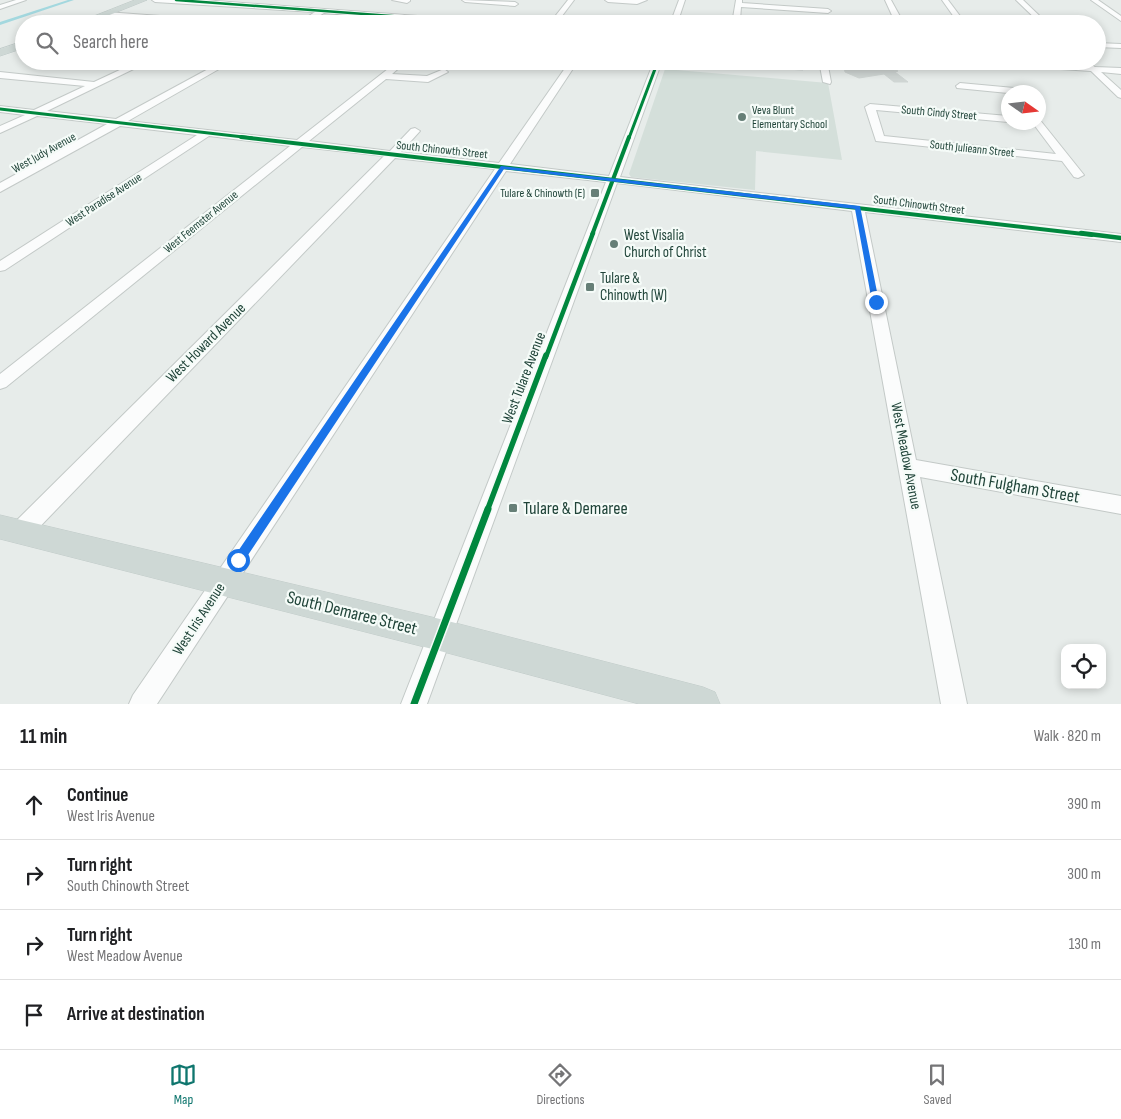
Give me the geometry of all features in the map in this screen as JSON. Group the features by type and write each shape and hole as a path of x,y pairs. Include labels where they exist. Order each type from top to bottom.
{"main road":[{"path":"106,14 143,0"},
{"path":"0,53 15,47"},
{"name":"South Demaree Street","path":"10,530 440,635 636,695 703,704"}],"street":[{"path":"0,7 23,0"},
{"path":"155,0 263,7"},
{"path":"176,0 368,15"},
{"path":"395,0 407,1"},
{"path":"458,7 466,0 517,2"},
{"path":"559,15 571,0"},
{"path":"608,0 642,1"},
{"path":"676,15 682,0"},
{"path":"888,0 896,15"},
{"path":"945,0 957,15"},
{"path":"1019,0 1035,15"},
{"path":"1094,0 1121,19"},
{"path":"508,10 517,2"},
{"path":"737,15 739,2 828,11"},
{"path":"344,13 359,4"},
{"path":"249,13 263,7"},
{"path":"316,15 322,12"},
{"path":"106,14 122,15"},
{"path":"1106,45 1121,46"},
{"path":"0,130 129,70"},
{"name":"West Judy Avenue","path":"0,188 213,70"},
{"name":"West Feemster Avenue","path":"0,383 392,70"},
{"name":"West Iris Avenue","path":"142,704 568,70"},
{"name":"West Tulare Avenue","path":"414,704 655,70"},
{"path":"825,70 827,82"},
{"path":"1094,70 1121,96"},
{"path":"1106,70 1121,71"},
{"path":"384,76 422,79 444,72"},
{"path":"0,75 96,85"},
{"path":"960,86 1001,88"},
{"name":"South Cindy Street","path":"880,140 870,107 1001,118"},
{"name":"South Chinowth Street","path":"0,109 1121,238"},
{"path":"1043,130 1078,176"},
{"name":"West Howard Avenue","path":"10,530 415,131"},
{"name":"West Paradise Avenue","path":"0,267 208,133"},
{"name":"South Julieann Street","path":"880,140 1064,158"},
{"name":"West Meadow Avenue","path":"858,208 954,704"},
{"name":"South Fulgham Street","path":"909,467 1121,505"}],"shaded area":[{"name":"Veva Blunt Elementary School","path":"665,70 828,83 842,160 756,151 755,190 631,177 629,174"}],"building":[{"path":"845,70 894,70 898,71 895,72 908,82 894,82 884,74 859,78 845,72"}],"waterway":[{"path":"27,15 72,0"},
{"path":"0,24 15,19"}],"cycle path":[{"path":"176,0 377,15"},
{"path":"414,704 655,70"},
{"path":"0,109 1121,238"}],"place":[{"name":"Veva Blunt Elementary School","path":"742,117"},
{"name":"Tulare & Chinowth (E)","path":"595,193"},
{"name":"West Visalia Church of Christ","path":"614,244"},
{"name":"Tulare & Chinowth (W)","path":"590,287"},
{"name":"Tulare & Demaree","path":"513,508"}],"route":[{"path":"238,560 503,167 858,208 876,302"}]}
